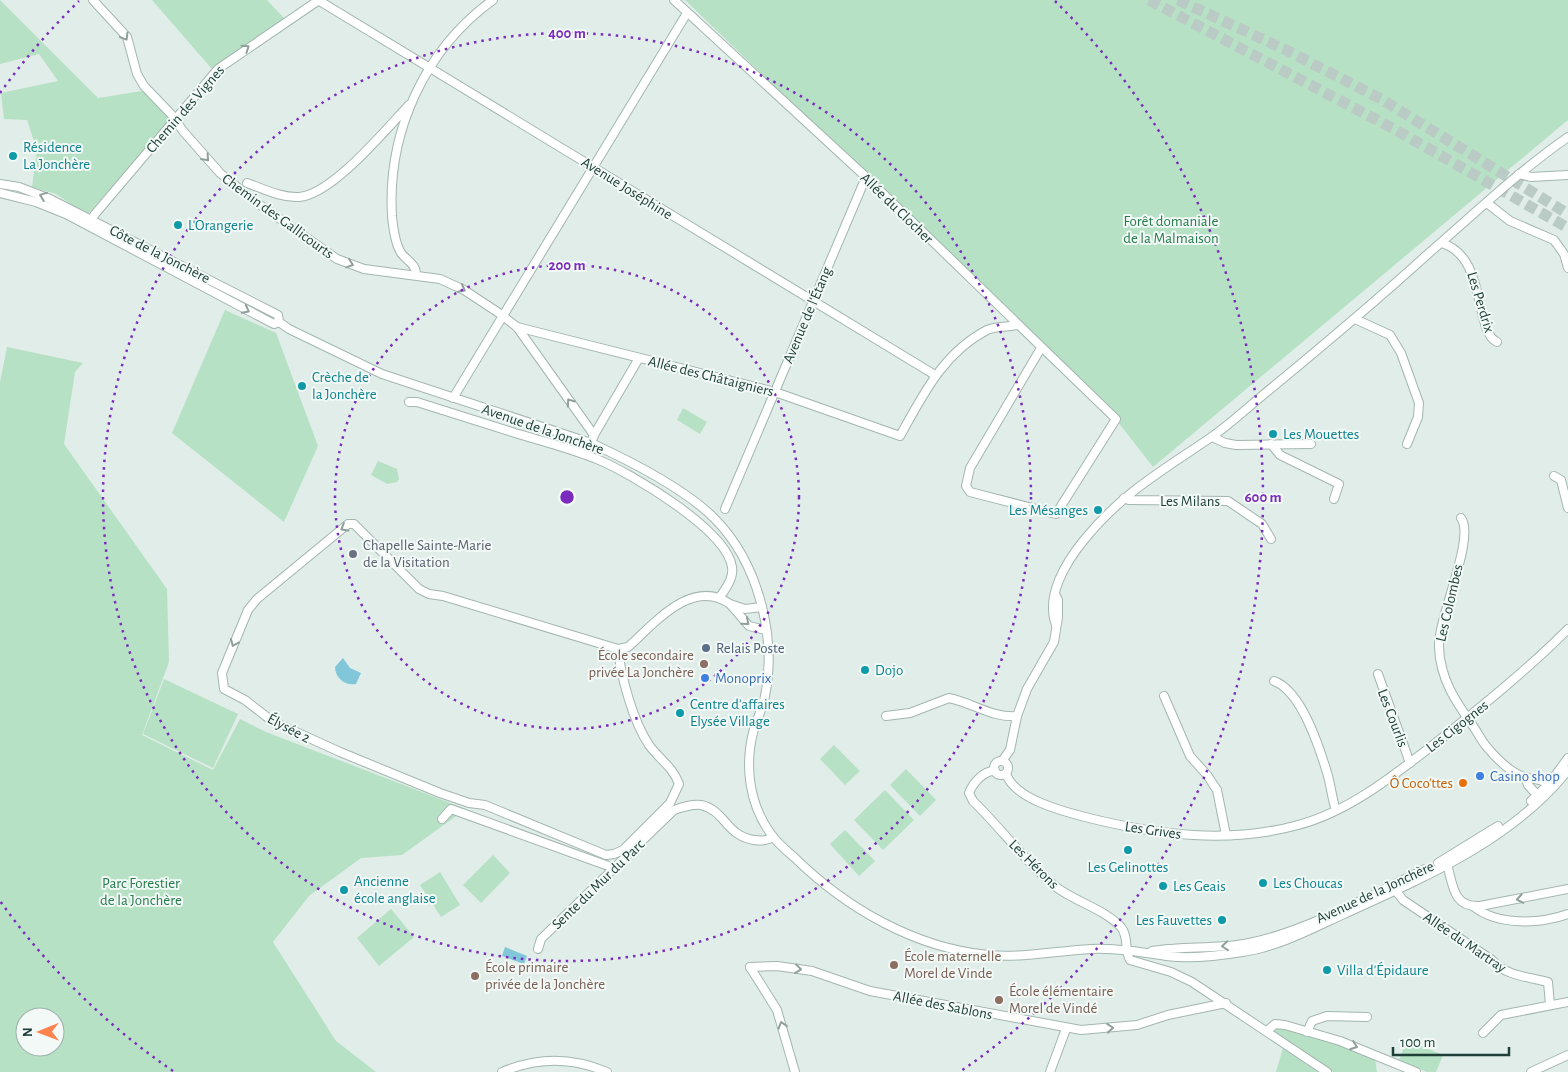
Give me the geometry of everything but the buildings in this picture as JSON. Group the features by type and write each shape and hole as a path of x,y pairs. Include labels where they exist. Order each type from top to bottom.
{"street":[{"name":"Chemin des Gallicourts","path":"93,0 127,37 137,74 144,86 176,120 182,131 220,174 253,200 337,259 364,269 392,274 416,274 440,279 464,290 518,327 593,439"},
{"name":"Chemin des Vignes","path":"90,222 218,69 319,0"},
{"name":"Avenue Joséphine","path":"319,0 935,375"},
{"path":"416,274 416,269 401,252 395,238 392,216 394,172 410,104 429,68 464,23 493,0"},
{"name":"Allée du Clocher","path":"674,0 866,177 1116,419 1056,514 970,492 966,486 970,468 1041,348"},
{"path":"453,398 687,13"},
{"path":"248,184 285,197 302,197 321,188 351,167 410,104"},
{"path":"394,121 404,126"},
{"path":"1002,761 1008,766 1006,773 998,775 994,771 995,764 1002,761 1010,750 1017,716 1033,676 1054,642 1056,625 1053,617 1057,583 1084,540 1138,486 1212,437 1355,319 1519,174 1568,137"},
{"path":"1519,174 1531,177 1568,175"},
{"name":"Avenue de l'Étang","path":"725,509 866,177"},
{"name":"Côte de la Jonchère","path":"0,184 19,187 43,196 213,292"},
{"name":"Côte de la Jonchère","path":"0,193 46,206 90,222 227,289"},
{"path":"1487,202 1510,221 1554,240 1564,254 1568,268"},
{"name":"Les Perdrix","path":"1441,243 1461,256 1470,266 1485,321 1490,335 1496,342"},
{"name":"Avenue de la Jonchère","path":"227,289 278,315 279,322"},
{"name":"Avenue de la Jonchère","path":"213,292 274,324 279,322 328,350 382,374 453,398 593,439 691,499 713,516 728,534 744,560 762,607 766,630 768,676 765,699 752,736 749,764 753,796 773,837 809,872 849,902 926,942 972,952 1007,956 1094,949 1128,950 1167,956 1244,952 1307,932 1490,838 1568,770"},
{"path":"1355,319 1390,335 1401,353 1419,403 1418,417 1407,444"},
{"path":"935,375 957,352 988,329 1018,325"},
{"name":"Allée des Châtaigniers","path":"518,327 775,392 900,436 935,375"},
{"path":"593,439 639,358"},
{"path":"409,402 417,402 562,446 600,460 678,505 705,527 727,555 732,566 731,578 719,598"},
{"path":"1212,437 1225,443 1311,444"},
{"path":"1271,444 1280,455 1339,484 1334,499"},
{"path":"1554,476 1561,480 1568,508"},
{"name":"Les Milans","path":"1124,498 1129,500 1228,501 1262,524 1271,539"},
{"name":"Les Colombes","path":"1461,518 1466,526 1463,544 1451,599 1439,633 1438,649 1447,686 1496,758 1525,777 1534,777 1551,786"},
{"name":"Élysée 2","path":"348,524 354,524 419,589 618,649 639,726 649,745 674,771 679,784 670,802 623,850 614,854 606,854 484,805 469,803 440,793 340,752 272,721 241,698 224,689 222,672 248,610 257,599 288,571 348,524"},
{"path":"618,649 628,646 674,605 688,600 719,598 745,609 762,607"},
{"path":"730,604 749,626 766,630"},
{"name":"Les Cigognes","path":"1314,820 1336,810 1405,768 1492,699 1568,629"},
{"name":"Les Courlis","path":"1378,674 1410,763"},
{"path":"1274,681 1292,693 1304,712 1325,765 1336,810"},
{"path":"1164,696 1190,756 1217,790 1226,835"},
{"path":"886,716 910,713 949,698 989,713 1005,717 1017,716"},
{"name":"Avenue de la Jonchère","path":"1551,786 1568,758"},
{"name":"Les Hérons","path":"994,771 986,772 972,787 969,793 974,802 1054,886 1083,904 1106,915 1121,928 1128,950"},
{"name":"Les Grives","path":"1006,773 1010,784 1020,793 1079,816 1121,826 1177,835 1252,834 1314,820"},
{"name":"Les Colombes","path":"1525,777 1528,785 1539,797"},
{"name":"Sente du Mur du Parc","path":"538,949 541,939 674,810 687,806 702,806 711,809 735,834 747,839 765,841 773,837"},
{"path":"442,820 452,809 614,868"},
{"path":"1445,862 1460,903 1473,906 1496,919 1549,919 1568,914"},
{"name":"Allée du Martray","path":"1393,888 1403,900 1492,960 1498,967 1512,974 1548,982 1550,1005"},
{"path":"1473,906 1568,889"},
{"path":"1128,950 1128,958 1132,961 1171,972 1226,1003 1327,1072"},
{"name":"Allée des Sablons","path":"795,1072 777,1010 750,967 777,966 812,971 870,991 1066,1029 1096,1030 1137,1025 1168,1015 1226,1003"},
{"path":"1483,1033 1502,1015 1568,1002"},
{"path":"1307,1032 1312,1021 1327,1016 1367,1017"},
{"path":"1267,1031 1270,1027 1279,1024 1340,1041 1416,1072"},
{"path":"1050,1072 1066,1029"},
{"path":"1530,1072 1568,1055"},
{"path":"502,1072 526,1064 564,1060 579,1062 607,1072"}],"green space":[{"path":"0,0 98,98 142,91 168,115 170,121 87,215 56,194 32,187 37,150 27,120 4,119 1,93 58,81 39,54 0,64"},
{"path":"152,0 267,0 285,19 212,69"},
{"name":"Forêt domaniale de la Malmaison","path":"685,0 1568,0 1568,120 1153,467 1118,422 1047,349"},
{"path":"225,310 276,333 318,446 284,522 172,433"},
{"name":"Parc Forestier de la Jonchère","path":"7,347 83,363 75,372 64,444 167,589 169,662 142,735 213,770 240,719 266,732 466,809 402,855 361,858 309,896 273,942 336,1041 376,1072 0,1072 0,382"},
{"path":"683,408 707,422 700,434 677,420"},
{"path":"378,461 397,469 399,479 397,482 387,484 371,475"},
{"path":"164,679 238,714 213,768 143,734"},
{"path":"834,745 860,771 845,785 820,759"},
{"path":"906,769 936,800 920,816 890,785"},
{"path":"885,790 914,820 883,850 854,820"},
{"path":"845,830 875,861 859,876 830,844"},
{"path":"493,855 510,873 481,903 463,885"},
{"path":"440,872 460,905 441,917 420,885"},
{"path":"391,909 414,937 379,966 357,938"},
{"path":"1278,1027 1331,1042 1370,1056 1375,1059 1377,1072 1332,1072 1273,1033"},
{"path":"1407,1040 1443,1055 1436,1072 1427,1072 1399,1060"},
{"path":"1283,1048 1318,1072 1276,1072"}],"water":[{"path":"343,658 350,668 361,673 356,684 348,684 341,680 335,671 335,667"},
{"path":"505,947 527,956 524,964 502,956"}],"tunnel":[{"path":"1149,0 1394,129 1568,228"},
{"path":"1178,0 1286,50 1381,99 1568,214"}],"place":[{"name":"Résidence La Jonchère","path":"13,156"},
{"name":"L'Orangerie","path":"178,225"},
{"name":"Crèche de la Jonchère","path":"302,386"},
{"name":"Les Mouettes","path":"1273,434"},
{"name":"Les Mésanges","path":"1098,510"},
{"name":"Chapelle Sainte-Marie de la Visitation","path":"353,554"},
{"name":"Relais Poste","path":"706,648"},
{"name":"École secondaire privée La Jonchère","path":"704,664"},
{"name":"Dojo","path":"865,670"},
{"name":"Monoprix","path":"705,678"},
{"name":"Centre d'affaires Elysée Village","path":"680,713"},
{"name":"Casino shop","path":"1480,776"},
{"name":"Ô Coco'ttes","path":"1463,783"},
{"name":"Les Gelinottes","path":"1128,850"},
{"name":"Les Choucas","path":"1263,883"},
{"name":"Les Geais","path":"1163,886"},
{"name":"Ancienne école anglaise","path":"344,890"},
{"name":"Les Fauvettes","path":"1222,920"},
{"name":"École maternelle Morel de Vinde","path":"894,965"},
{"name":"Villa d'Épidaure","path":"1327,970"},
{"name":"École primaire privée de la Jonchère","path":"475,976"},
{"name":"École élémentaire Morel de Vindé","path":"999,1000"}]}
